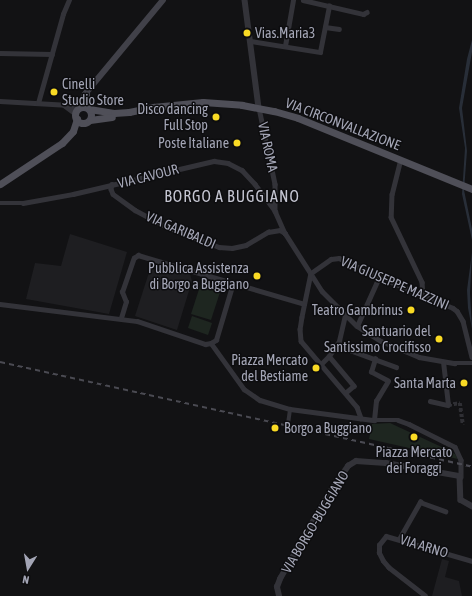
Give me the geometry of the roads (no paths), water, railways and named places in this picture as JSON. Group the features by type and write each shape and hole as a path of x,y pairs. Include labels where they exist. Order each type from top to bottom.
{"main road":[{"path":"0,184 72,138 81,117 88,91 163,0"},
{"path":"81,117 91,113 88,109 88,91"},
{"name":"VIA CIRCONVALLAZIONE","path":"81,117 88,109 114,113 129,112 160,106 202,102 259,108 298,118 471,188"},
{"name":"VIA CIRCONVALLAZIONE","path":"81,117 120,116 129,112"}],"street":[{"path":"38,103 64,11 69,0"},
{"path":"245,0 259,108"},
{"path":"285,46 293,0"},
{"path":"303,0 363,14 366,12"},
{"path":"251,41 320,52 329,6"},
{"path":"325,27 338,29"},
{"path":"0,53 52,54"},
{"path":"0,101 72,105 81,117"},
{"name":"VIA ROMA","path":"259,108 275,184 275,211"},
{"name":"VIA CAVOUR","path":"0,203 28,202 180,168 221,161 242,170 255,184 275,211"},
{"path":"400,163 392,194 391,217 422,282 423,295"},
{"name":"VIA GARIBALDI","path":"112,184 111,189 113,194 135,210 167,227 219,247 232,248 246,245 268,232 280,230 285,232"},
{"path":"275,211 285,232 322,291 345,316 357,326 400,350 419,358 443,362 472,363"},
{"path":"121,318 126,302 122,292 134,258 138,255 304,304"},
{"name":"VIA GIUSEPPE MAZZINI","path":"311,273 331,259 337,258 439,301 457,311 463,321 472,357"},
{"path":"311,273 300,329 301,340 358,406 364,418"},
{"path":"357,326 379,277"},
{"path":"0,304 137,321 205,344 211,344 216,340 233,283"},
{"path":"321,364 329,356 336,345 345,316"},
{"path":"211,344 234,377 249,394 268,403 290,409 374,420 400,421 455,447 460,454 461,500 472,506"},
{"path":"336,345 396,367"},
{"path":"329,356 354,386 346,393"},
{"path":"374,420 376,401 388,381 371,372 375,359"},
{"path":"430,401 448,404 443,362"},
{"path":"288,424 290,409"},
{"name":"VIA BORGO-BUGGIANO","path":"279,596 278,587 280,579 330,492 348,466 356,461 372,461 461,476"},
{"path":"399,539 420,502 445,512"},
{"name":"VIA ARNO","path":"425,596 389,568 379,553 379,545 386,536 472,561"}],"tunnel":[{"path":"448,405 460,403 463,425"}],"railway":[{"path":"0,362 472,467"}],"place":[{"name":"Vias.Maria3","path":"247,33"},
{"name":"Cinelli Studio Store","path":"54,92"},
{"name":"Disco dancing Full Stop","path":"216,117"},
{"name":"Poste Italiane","path":"237,143"},
{"name":"Pubblica Assistenza di Borgo a Buggiano","path":"257,276"},
{"name":"Teatro Gambrinus","path":"411,310"},
{"name":"Santuario del Santissimo Crocifisso","path":"439,339"},
{"name":"Piazza Mercato del Bestiame","path":"316,368"},
{"name":"Santa Marta","path":"464,383"},
{"name":"Borgo a Buggiano","path":"275,428"},
{"name":"Piazza Mercato dei Foraggi","path":"414,437"}],"district":[{"name":"BORGO A BUGGIANO","path":"232,196"}]}
